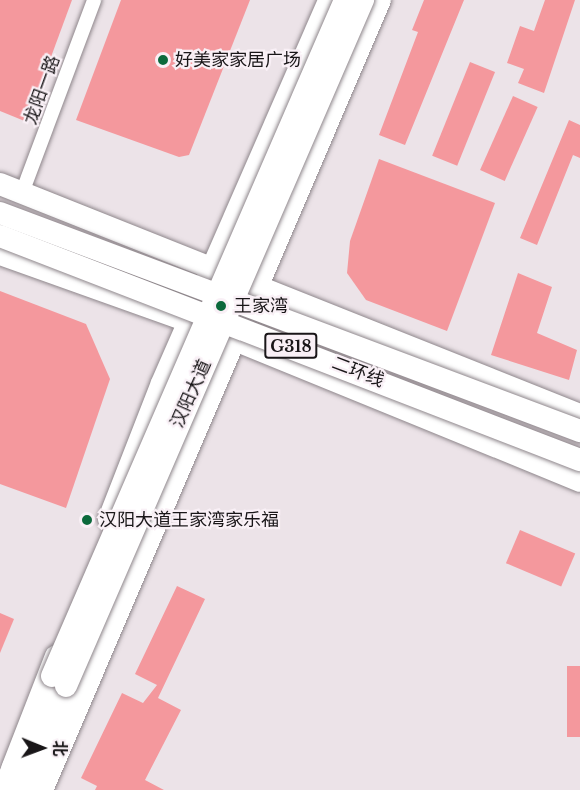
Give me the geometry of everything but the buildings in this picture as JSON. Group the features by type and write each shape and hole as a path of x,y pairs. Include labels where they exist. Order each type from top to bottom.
{"main road":[{"name":"汉阳大道","path":"3,790 162,383 215,271 329,0"},
{"name":"汉阳大道","path":"22,790 59,681 345,0"},
{"name":"汉阳大道","path":"12,769 59,681 363,0"},
{"path":"42,790 237,342 380,0"},
{"path":"0,184 580,415"},
{"name":"二环线","path":"0,213 580,431"},
{"name":"二环线","path":"0,236 580,460"},
{"path":"0,254 191,322 580,481"}],"street":[{"name":"龙阳一路","path":"22,193 94,0"}],"place":[{"name":"好美家家居广场","path":"163,60"},
{"name":"王家湾","path":"221,306"},
{"name":"汉阳大道王家湾家乐福","path":"87,520"}]}
